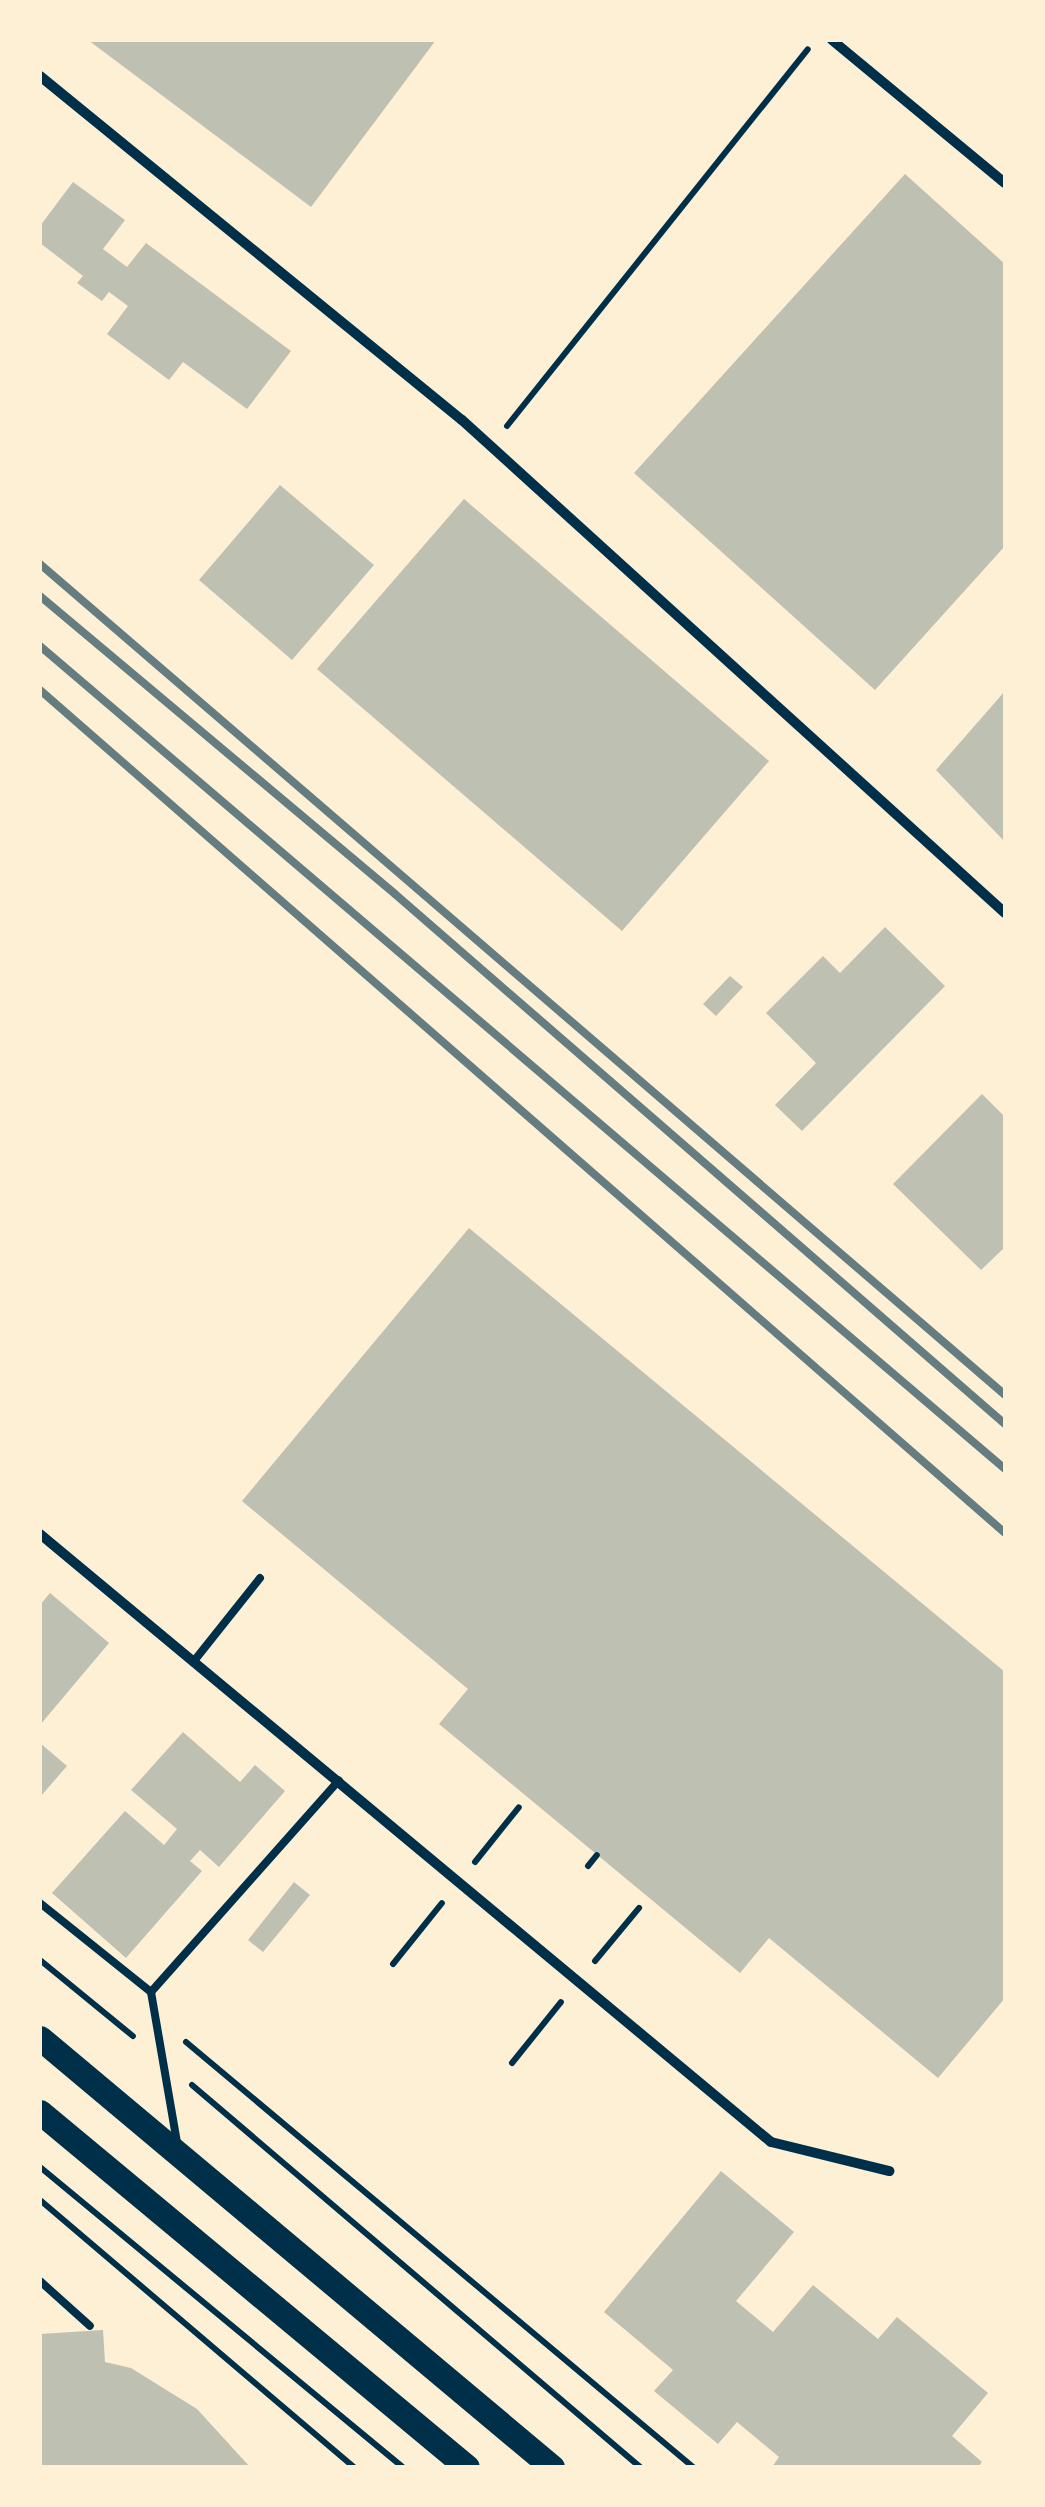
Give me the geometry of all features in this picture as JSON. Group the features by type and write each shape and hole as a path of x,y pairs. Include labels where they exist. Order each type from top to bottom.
{"main road":[{"path":"40,2038 552,2467"},
{"path":"40,2112 466,2467"}],"street":[{"path":"832,40 1005,183"},
{"path":"40,76 491,446 1005,914"},
{"path":"40,1534 771,2142 889,2171"}],"lane":[{"path":"194,1661 260,1578"},
{"path":"151,1992 339,1780"},
{"path":"40,1903 151,1992 179,2158"},
{"path":"40,2282 90,2326"}],"path":[{"path":"491,446 815,40"},
{"path":"588,1866 597,1855"},
{"path":"40,1960 163,2060 640,2467"},
{"path":"155,2016 693,2467"},
{"path":"40,2167 402,2467"},
{"path":"40,2200 354,2467"}],"building":[{"path":"88,40 436,40 311,207"},
{"path":"905,174 1005,264 1005,546 875,690 634,473"},
{"path":"73,182 125,220 103,249 127,267 146,243 291,351 247,409 183,362 169,380 107,334 128,306 109,292 102,301 77,283 83,276 40,243 40,226"},
{"path":"280,485 374,565 292,660 199,580"},
{"path":"464,499 769,761 622,931 317,669"},
{"path":"1005,691 1005,842 936,770"},
{"path":"885,927 945,986 802,1131 775,1105 816,1063 766,1013 823,956 840,973"},
{"path":"730,976 743,987 716,1016 703,1004"},
{"path":"982,1094 1005,1117 1005,1247 981,1270 893,1184"},
{"path":"469,1228 1005,1672 1005,1998 938,2078 769,1938 740,1973 439,1724 468,1689 242,1501"},
{"path":"50,1593 109,1643 40,1725 40,1605"},
{"path":"183,1732 240,1782 255,1765 285,1791 219,1867 200,1850 190,1861 202,1871 126,1958 52,1893 125,1811 164,1845 177,1829 131,1790"},
{"path":"40,1743 67,1766 40,1797"},
{"path":"294,1882 310,1895 263,1952 248,1940"},
{"path":"721,2171 794,2232 736,2301 773,2332 813,2285 878,2339 897,2317 988,2393 952,2436 982,2462 978,2467 772,2467 779,2457 737,2422 718,2444 654,2391 673,2370 604,2312"},
{"path":"103,2330 105,2362 131,2368 197,2409 250,2467 40,2467 40,2334"}],"railway":[{"path":"40,564 1005,1395"},
{"path":"40,596 395,894 1005,1424"},
{"path":"40,646 1005,1469"},
{"path":"40,690 1005,1533"}]}
